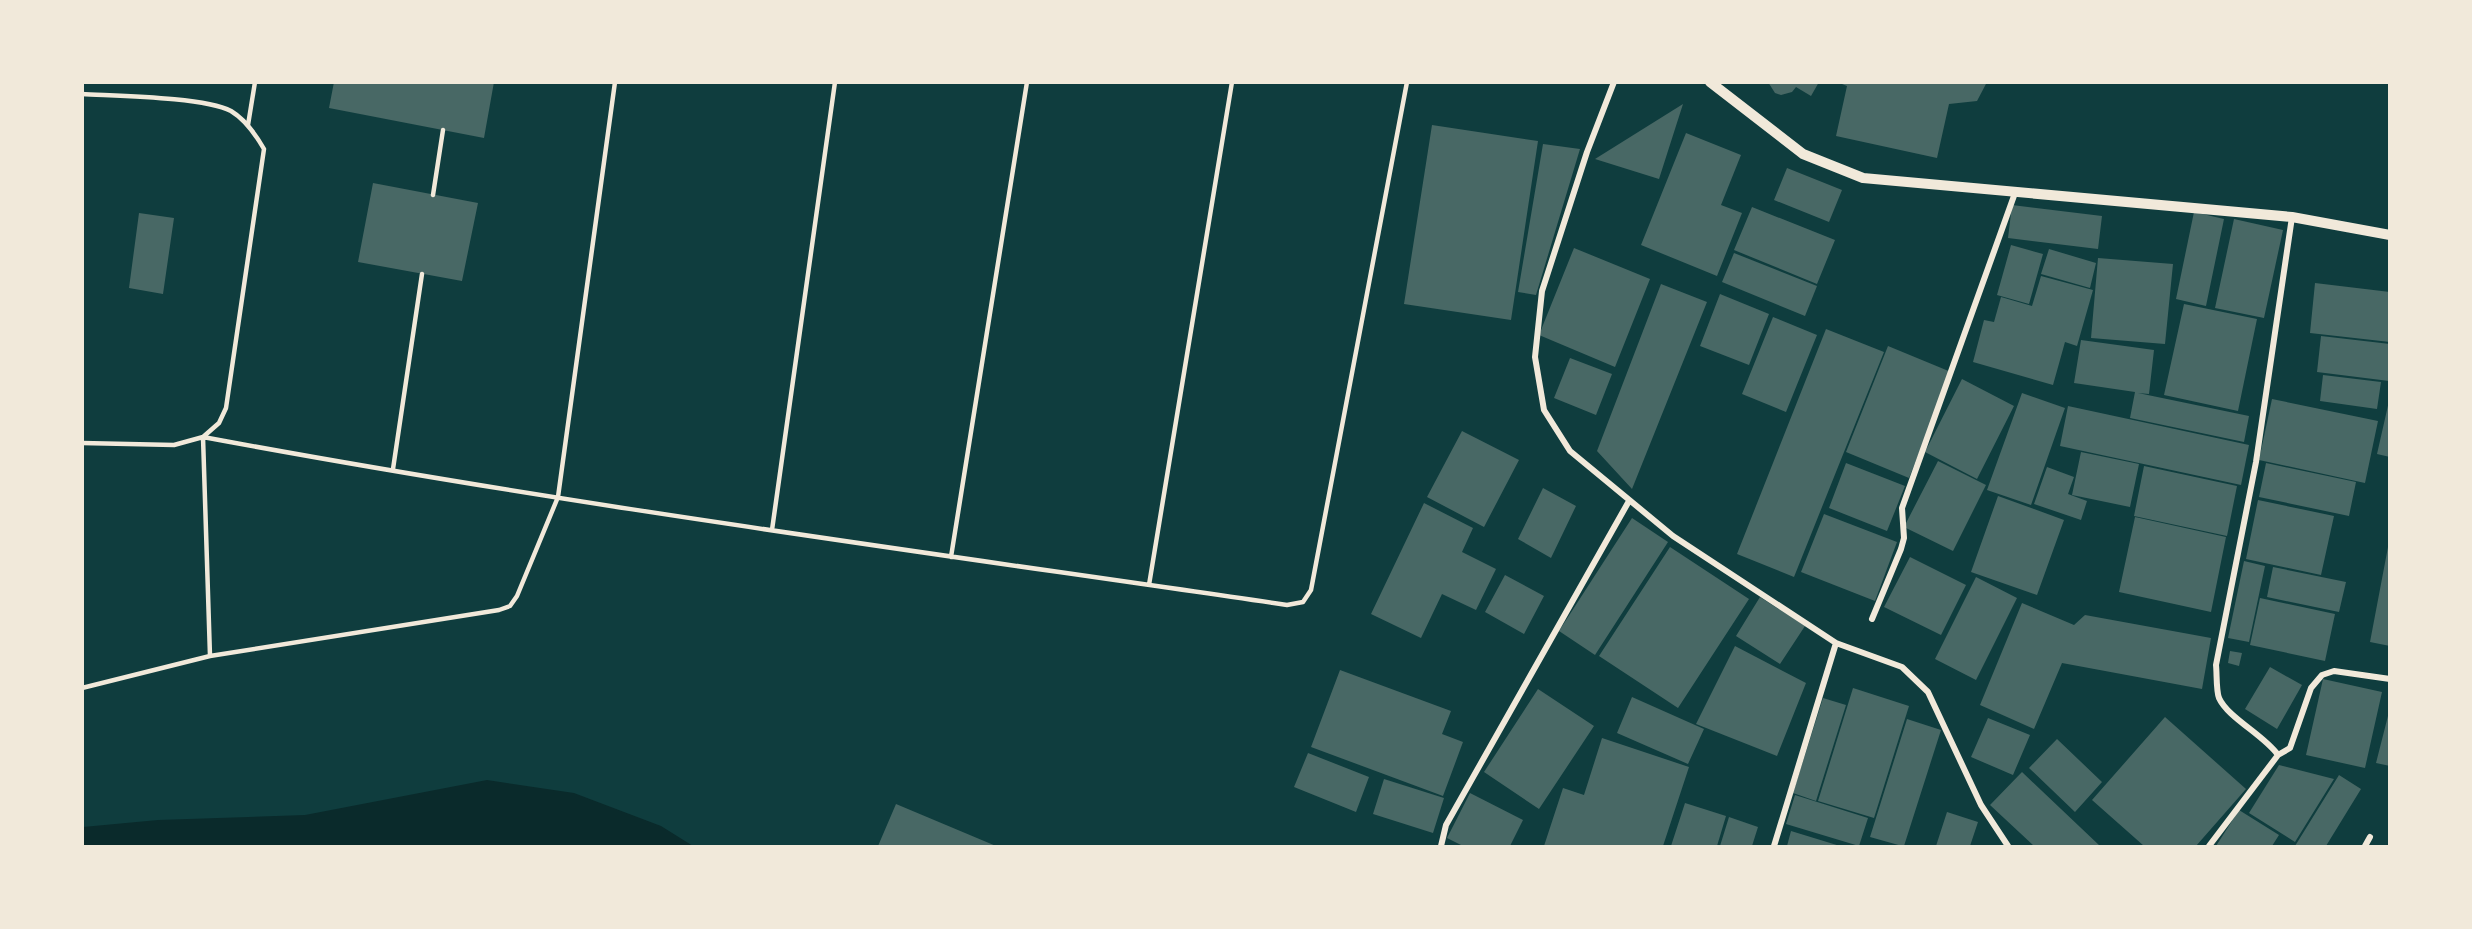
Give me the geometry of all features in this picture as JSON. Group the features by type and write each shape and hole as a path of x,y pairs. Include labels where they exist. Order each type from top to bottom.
{"street":[{"path":"1614,82 1587,152 1542,291 1535,357 1544,410 1570,452 1673,536 1836,643 1902,667 1928,692 1981,805 2008,846"},
{"path":"1710,82 1803,154 1863,178 2015,194 2181,205 2292,217 2390,236"},
{"path":"1872,619 1901,549 1902,508 2015,194"},
{"path":"2278,755 2271,745 2240,721 2219,699 2216,665 2256,462 2292,217"},
{"path":"1441,846 1446,825 1629,501"},
{"path":"1774,846 1836,643"},
{"path":"2209,846 2278,755 2290,748 2311,688 2322,675 2334,672 2390,679"},
{"path":"2365,846 2370,837"}],"lane":[{"path":"248,125 255,82"},
{"path":"82,688 210,656 510,606 517,596 558,497 615,82"},
{"path":"772,531 835,82"},
{"path":"951,557 1027,82"},
{"path":"1149,585 1232,82"},
{"path":"82,444 174,444 203,437 772,531 1287,605 1303,602 1311,590 1407,82"},
{"path":"82,94 209,104 231,111 248,125 264,149 226,408 219,423 203,437"},
{"path":"433,195 442,130"},
{"path":"393,469 422,274"},
{"path":"203,437 210,656"}],"water":[{"path":"487,780 574,793 661,826 693,846 83,846 83,827 158,820 305,815"}],"building":[{"path":"334,82 494,82 484,138 329,108"},
{"path":"1768,82 1819,82 1811,96 1796,87 1792,92 1781,95 1775,93"},
{"path":"1837,82 1987,82 1977,101 1949,104 1937,158 1836,136 1847,86"},
{"path":"1683,104 1659,179 1595,159"},
{"path":"1432,125 1538,141 1511,320 1404,304"},
{"path":"1686,133 1741,155 1721,205 1742,213 1717,276 1641,245"},
{"path":"1543,144 1580,149 1536,295 1518,292"},
{"path":"1787,168 1842,190 1829,222 1774,200"},
{"path":"373,183 478,203 462,281 358,262"},
{"path":"2012,205 2102,216 2098,249 2008,238"},
{"path":"1752,207 1835,240 1817,284 1734,250"},
{"path":"2194,212 2224,219 2206,306 2176,299"},
{"path":"139,213 174,218 163,294 129,288"},
{"path":"2234,219 2283,230 2264,318 2215,308"},
{"path":"2011,245 2043,254 2029,304 1997,295"},
{"path":"1574,248 1650,279 1615,367 1539,335"},
{"path":"2049,249 2096,263 2090,288 2041,274"},
{"path":"1734,253 1817,286 1805,316 1722,282"},
{"path":"2098,258 2173,264 2165,344 2091,338"},
{"path":"2041,276 2093,290 2077,346 2065,342 2053,385 1973,362 1984,320 1994,322 2001,297 2032,306"},
{"path":"2315,283 2390,292 2390,342 2310,333"},
{"path":"1661,284 1707,302 1632,489 1597,451"},
{"path":"1720,294 1769,314 1749,365 1700,346"},
{"path":"2184,304 2257,319 2238,411 2164,395"},
{"path":"1773,317 1817,335 1786,412 1742,394"},
{"path":"1826,329 1884,352 1794,577 1737,554"},
{"path":"2321,336 2390,344 2389,381 2317,372"},
{"path":"2081,340 2154,350 2149,394 2138,393 2249,416 2244,442 2130,418 2135,392 2074,383"},
{"path":"1888,346 1951,372 1909,478 1846,452"},
{"path":"1570,358 1612,374 1596,415 1554,398"},
{"path":"2323,375 2381,382 2377,409 2320,401"},
{"path":"1962,379 2014,406 1977,479 1925,452"},
{"path":"2022,393 2065,408 2031,505 1987,490"},
{"path":"2272,399 2378,421 2365,483 2259,460"},
{"path":"2390,402 2390,457 2377,454"},
{"path":"2068,406 2249,445 2241,485 2060,446"},
{"path":"1462,431 1519,460 1484,527 1427,497"},
{"path":"2081,452 2139,464 2130,507 2072,495"},
{"path":"1938,461 1986,485 1953,551 1904,527"},
{"path":"1846,463 1905,486 1887,531 1829,508"},
{"path":"2266,463 2356,482 2349,516 2259,497"},
{"path":"2144,466 2237,486 2227,536 2134,516"},
{"path":"2047,467 2074,477 2068,494 2087,501 2081,520 2034,504"},
{"path":"1543,488 1576,506 1551,558 1518,539"},
{"path":"1998,496 2064,520 2037,595 1971,572"},
{"path":"2258,500 2334,516 2321,575 2246,559"},
{"path":"1424,503 1473,528 1462,552 1496,569 1476,610 1442,594 1421,638 1371,614"},
{"path":"1824,514 1897,542 1875,601 1801,572"},
{"path":"2135,517 2226,537 2211,612 2119,592"},
{"path":"1632,518 1668,542 1595,655 1559,631"},
{"path":"1670,547 1749,599 1678,708 1599,656"},
{"path":"2388,547 2390,547 2390,646 2370,642"},
{"path":"1910,557 1966,585 1941,635 1884,607"},
{"path":"2244,561 2265,566 2249,642 2228,638"},
{"path":"2273,567 2346,582 2339,612 2267,597"},
{"path":"1505,575 1544,596 1524,634 1485,612"},
{"path":"1976,577 2017,598 1976,680 1935,659"},
{"path":"1760,597 1805,626 1780,664 1736,636"},
{"path":"2260,598 2335,614 2325,661 2250,645"},
{"path":"2022,603 2074,625 2085,615 2211,638 2202,689 2062,663 2034,729 1980,705"},
{"path":"1735,646 1806,683 1777,756 1696,724"},
{"path":"2230,651 2242,653 2239,666 2228,663"},
{"path":"2270,667 2302,685 2277,729 2245,709"},
{"path":"1340,670 1451,711 1442,734 1463,742 1443,796 1311,747"},
{"path":"2323,679 2382,692 2365,768 2306,755"},
{"path":"1853,688 1909,706 1874,818 1818,801"},
{"path":"1538,689 1594,726 1539,809 1484,772"},
{"path":"1632,697 1704,729 1688,764 1617,733"},
{"path":"1823,698 1846,705 1816,801 1793,793"},
{"path":"2390,708 2390,766 2376,763"},
{"path":"2165,717 2246,789 2196,846 2144,846 2092,800"},
{"path":"1988,718 2030,735 2013,775 1971,757"},
{"path":"1907,719 1941,730 1904,846 1902,846 1870,837"},
{"path":"1602,738 1689,767 1663,846 1544,846 1563,788 1584,795"},
{"path":"2057,739 2102,782 2075,812 2029,768"},
{"path":"1308,753 1369,777 1356,812 1294,787"},
{"path":"2279,765 2334,779 2295,842 2249,813"},
{"path":"2022,772 2100,846 2034,846 1990,805"},
{"path":"2339,775 2361,789 2326,846 2295,846"},
{"path":"1384,779 1444,798 1433,833 1373,814"},
{"path":"1470,793 1523,820 1510,846 1463,846 1447,838"},
{"path":"1795,795 1868,818 1859,846 1786,824"},
{"path":"1685,803 1726,816 1717,846 1671,846"},
{"path":"896,804 996,846 878,846"},
{"path":"2239,810 2279,835 2272,846 2216,846"},
{"path":"1947,812 1978,822 1970,846 1936,846"},
{"path":"1729,817 1758,827 1752,846 1720,846"},
{"path":"1791,831 1840,846 1787,846"}]}
